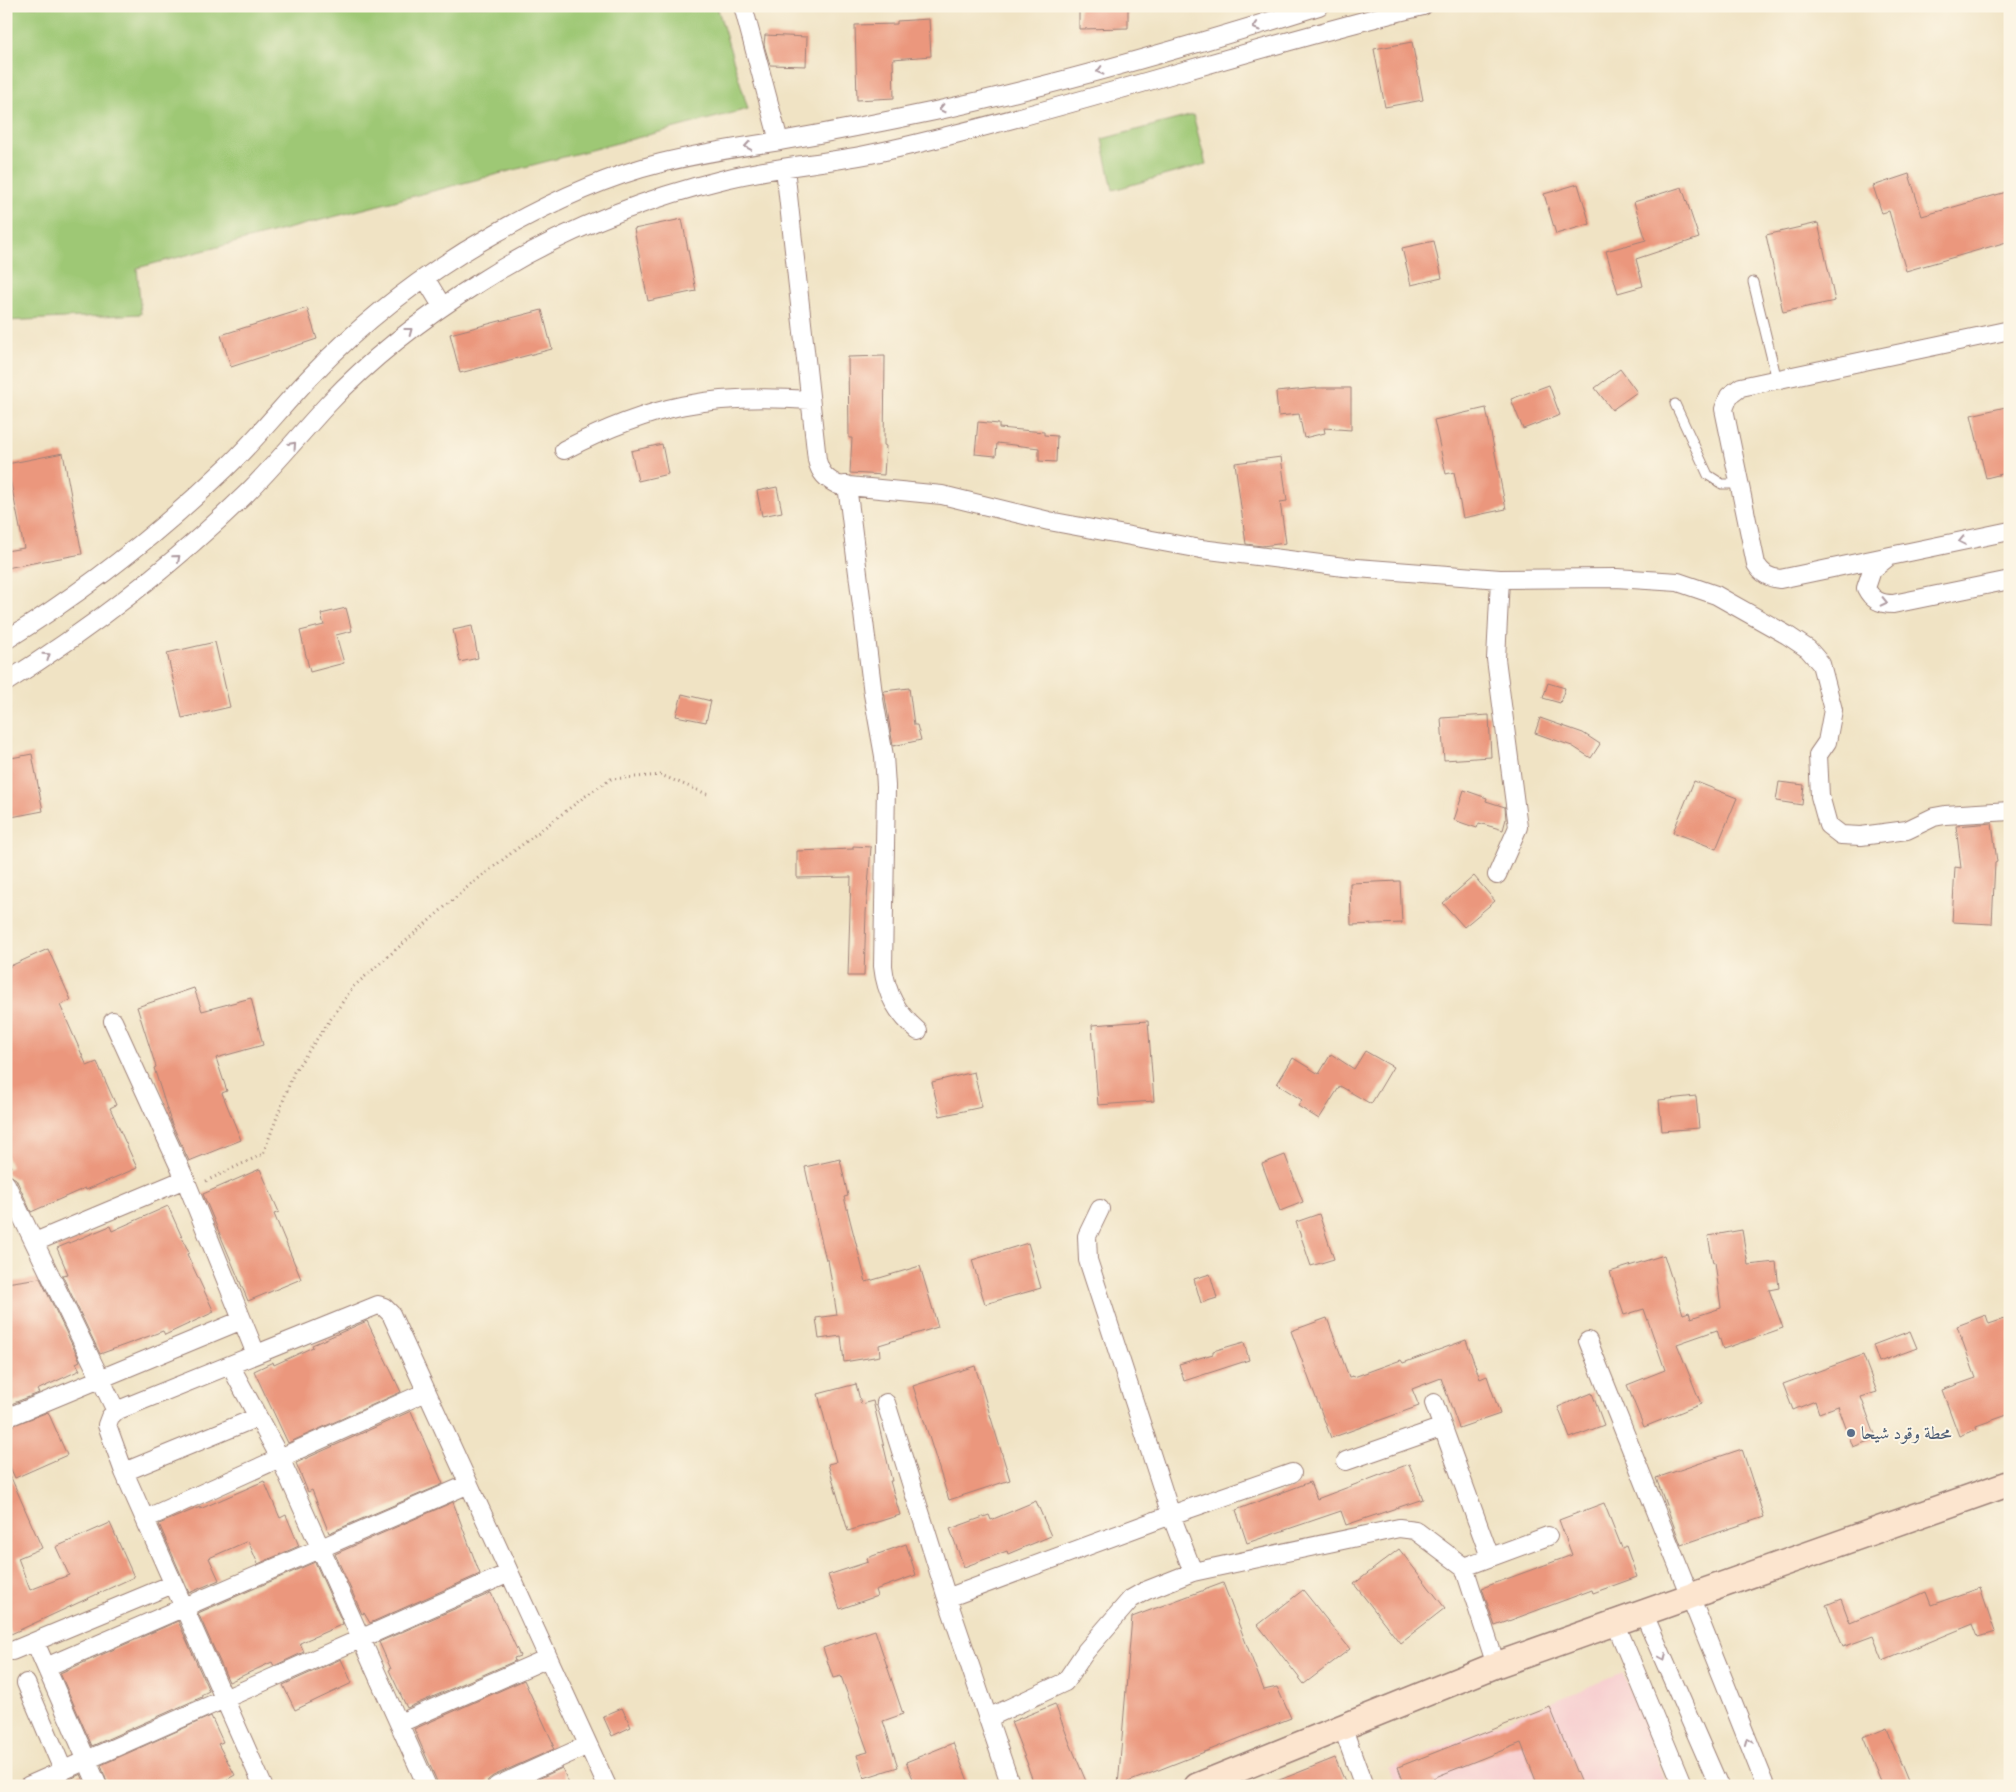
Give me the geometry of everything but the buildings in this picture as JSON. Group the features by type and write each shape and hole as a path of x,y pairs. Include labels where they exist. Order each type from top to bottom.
{"main road":[{"path":"1197,1786 1496,1665 2010,1483"}],"street":[{"path":"743,6 779,141"},
{"path":"6,640 85,588 135,550 182,510 228,467 271,422 312,374 396,299 488,237 536,212 619,176 661,162 850,129 1024,90 1190,46 1319,6"},
{"path":"6,682 85,631 167,566 252,488 292,446 329,402 403,336 442,306 527,254 606,217 688,189 730,178 864,155 952,134 1104,94 1256,49 1423,6"},
{"path":"785,168 819,468 830,481 846,485 942,495 1049,522 1201,549 1344,567 1500,579 1616,578 1678,582 1716,595 1808,648 1821,664 1833,710 1827,742 1818,755 1820,796 1828,825 1841,835 1861,836 1906,830 1934,817 1946,815 2010,811"},
{"path":"425,278 442,306"},
{"path":"2010,330 1741,387 1734,390 1725,402 1725,416 1756,564 1765,575 1780,579 2010,531"},
{"path":"564,450 602,430 683,404 725,398 767,397 810,400"},
{"path":"846,485 873,694 884,756 886,786 883,966 885,980 894,1004 918,1031"},
{"path":"1866,588 1872,570 1890,556"},
{"path":"1838,567 1854,576 1878,602 1893,604 2010,580"},
{"path":"1497,875 1518,827 1496,659 1500,579"},
{"path":"113,1021 188,1184 256,1354"},
{"path":"6,1184 36,1242 116,1411"},
{"path":"36,1242 188,1184"},
{"path":"1100,1209 1087,1236 1088,1260 1171,1515 1193,1572"},
{"path":"261,1785 226,1699 124,1472 107,1425 110,1417 116,1411 381,1305 391,1314 607,1786"},
{"path":"6,1418 242,1320"},
{"path":"1588,1341 1766,1786"},
{"path":"230,1365 280,1458 427,1786"},
{"path":"145,1519 426,1392"},
{"path":"886,1402 947,1598 1010,1786"},
{"path":"1434,1403 1490,1558"},
{"path":"124,1472 258,1417"},
{"path":"1346,1461 1443,1427"},
{"path":"947,1598 1171,1515 1292,1473"},
{"path":"46,1667 469,1484"},
{"path":"988,1718 1065,1682 1086,1651 1131,1599 1145,1591 1193,1572 1399,1528 1415,1530 1464,1567 1496,1665"},
{"path":"1464,1567 1548,1536"},
{"path":"28,1786 509,1573"},
{"path":"12,1651 173,1584"},
{"path":"1643,1612 1719,1786"},
{"path":"1615,1622 1683,1786"},
{"path":"35,1642 98,1786"},
{"path":"400,1723 548,1658"},
{"path":"26,1683 63,1770"},
{"path":"1342,1726 1364,1786"},
{"path":"497,1786 588,1745"}],"lane":[{"path":"1753,282 1777,380"},
{"path":"1675,404 1708,475 1722,484 1739,484"}],"path":[{"path":"188,1184 263,1154 294,1072 353,987 470,885 584,797 611,779 661,776 707,794"}],"shaded area":[{"path":"1623,1673 1667,1786 1396,1786 1389,1768"}],"green space":[{"path":"6,6 717,6 748,109 137,268 141,314 6,321"},
{"path":"1193,115 1206,164 1113,190 1102,139"}],"place":[{"name":"محطة وقود شيحا","path":"1851,1433"}]}
